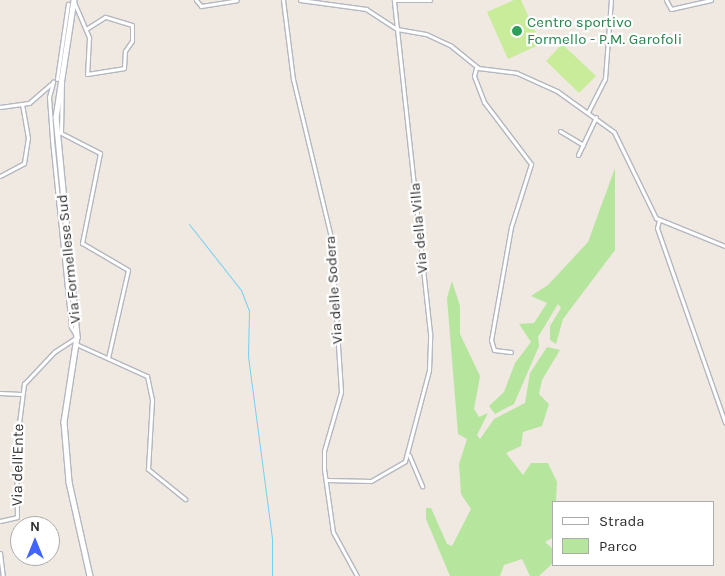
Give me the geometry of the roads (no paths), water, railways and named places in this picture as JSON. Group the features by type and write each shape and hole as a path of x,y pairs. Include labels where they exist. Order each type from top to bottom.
{"street":[{"path":"196,0 202,6 237,0"},
{"name":"Via delle Sodera","path":"283,0 293,79 330,237 341,392 324,454 326,480 333,532 357,576"},
{"path":"300,0 366,9 397,30 432,36 476,68 520,74 588,112 616,135 650,210 659,220 725,246"},
{"path":"394,0 430,0"},
{"name":"Via della Villa","path":"394,0 430,336 430,365 409,455"},
{"path":"588,112 605,79 611,0"},
{"path":"666,0 672,9 711,0"},
{"path":"74,1 86,29 87,74 124,68 125,51 133,40 132,25 105,17 86,29"},
{"name":"Via Formellese Sud","path":"74,1 61,78 57,133 76,337 64,410 65,448 90,576"},
{"path":"68,4 61,78 61,133 100,154 82,243 128,270 108,358"},
{"path":"476,68 474,76 484,102 531,164 511,227 490,342 494,350 511,352"},
{"path":"1,106 22,105 41,96 53,82 61,78"},
{"path":"0,393 21,394 26,380 76,337 71,327 52,139 49,97 53,82"},
{"path":"0,176 24,164 28,138 22,105"},
{"path":"578,156 596,117"},
{"path":"560,131 583,145"},
{"path":"659,220 657,228 725,422"},
{"path":"76,344 148,377 152,400 148,470 185,499"},
{"name":"Via dell'Ente","path":"0,521 17,517 16,448 21,394"},
{"path":"326,480 334,476 371,481 398,469 409,455 422,486"},
{"path":"0,553 4,576"}],"waterway":[{"path":"189,224 241,290 249,311 248,356 272,538 272,576"}],"place":[{"name":"Centro sportivo Formello - P.M. Garofoli","path":"517,31"}]}
